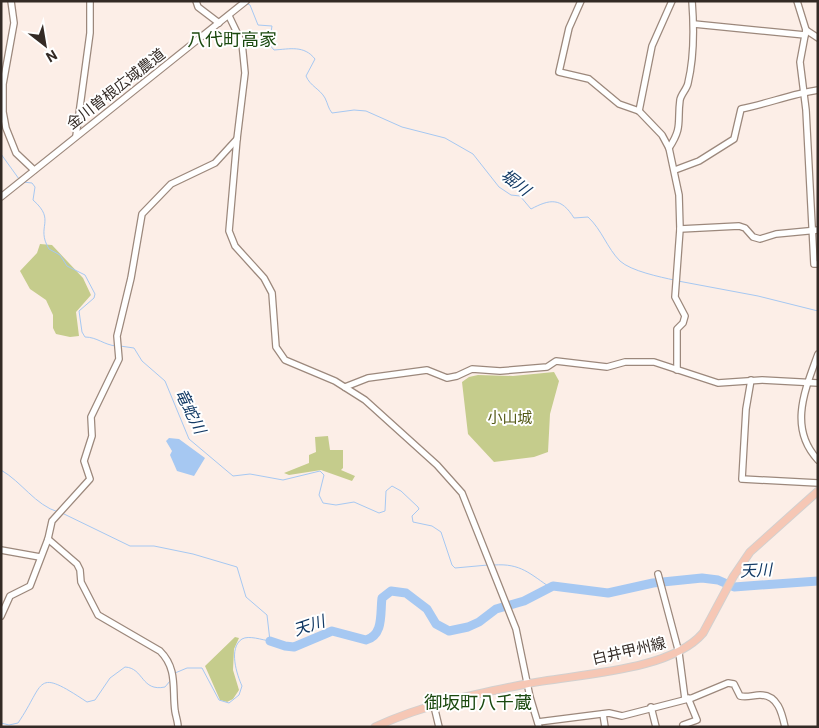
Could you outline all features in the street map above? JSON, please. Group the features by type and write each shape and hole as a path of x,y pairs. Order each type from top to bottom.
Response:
{"main road":[{"name":"白井甲州線","path":"375,727 408,713 527,683 583,676 679,653 696,641 703,633 733,577 750,552 818,491"}],"street":[{"path":"11,1 14,23 3,84 3,112 6,128 16,153 34,170"},
{"path":"76,136 90,33 90,1"},
{"path":"196,1 198,7 219,23"},
{"path":"580,1 569,28 559,72 589,79 618,104 639,110 662,135 669,148 675,170 679,195 680,229 675,297 685,316 683,323 677,329 677,370"},
{"path":"639,110 652,46 672,1"},
{"path":"669,148 676,137 680,123 680,100 688,82 694,24 692,1"},
{"path":"797,1 805,32 800,62 802,92 806,110 815,230 814,264 818,264"},
{"name":"金川曽根広域農道","path":"1,197 244,3"},
{"path":"229,16 242,43 245,73 236,140 229,231 235,246 264,278 272,293 276,347 284,360 345,387 365,400 452,479 466,501 506,600 522,651 527,683 538,724 609,713 622,716 687,699 716,686 734,684 740,696 761,695 778,704 782,710 784,727"},
{"path":"694,24 805,32 818,38"},
{"path":"675,170 699,161 734,138 740,109 764,105 802,92 818,90"},
{"path":"1,616 10,596 30,586 48,539 52,521 90,478 84,461 92,436 91,417 119,358 116,336 131,278 142,214 171,184 215,164 236,140"},
{"path":"680,229 739,226 745,228 753,237 760,239 776,234 815,230"},
{"path":"818,354 801,403 801,426 812,453 818,460"},
{"path":"345,387 368,378 427,370 447,378 457,376 472,369 500,371 547,367 556,361 606,367 625,362 654,362 718,383 751,380 818,383"},
{"path":"751,380 746,409 742,479 818,483"},
{"path":"48,539 77,564 80,570 81,582 98,615 160,650 167,657 174,680 178,727"},
{"path":"1,550 40,556"},
{"path":"658,574 679,653 687,699 697,720 684,727"},
{"path":"434,706 439,727"},
{"path":"651,707 656,727"},
{"path":"602,714 604,727"}],"green space":[{"path":"40,244 52,245 83,278 91,295 76,312 79,336 70,337 56,334 53,328 53,315 46,300 30,289 20,271 37,253"},
{"name":"小山城","path":"554,372 559,381 550,414 548,452 534,457 494,462 468,434 462,382 469,377 478,375 513,376"},
{"path":"328,436 330,450 343,450 343,468 341,470 355,476 352,481 321,470 289,475 284,473 309,463 309,455 316,452 315,437"},
{"path":"235,637 239,638 234,649 233,670 239,690 233,699 227,702 220,700 205,666"}],"water":[{"path":"169,438 179,439 205,458 194,476 177,471 170,455 172,451 166,441"}],"waterway":[{"name":"堀川","path":"246,3 250,5 258,25 272,26 269,44 274,50 301,50 315,59 306,76 323,95 332,113 354,110 366,111 402,127 445,138 473,154 499,187 511,195 520,196 531,209 544,203 560,203 574,218 588,217 611,250 625,265 638,271 674,280"},
{"name":"竜蛇川","path":"1,154 19,179"},
{"name":"竜蛇川","path":"23,182 32,183 35,187 33,200 44,213 44,235 49,249 60,255 67,266 85,275 95,294 94,298 79,311 82,332 85,337 116,346"},
{"name":"堀川","path":"678,281 758,296 818,311"},
{"name":"竜蛇川","path":"120,346 134,348 142,361 165,381 189,439 233,476 250,474 283,480 320,471 324,475 319,495 323,503 336,505 354,502 379,513 385,511 386,491 392,486 401,491 418,507 419,509 412,516 413,522 432,526 441,532 452,565 455,568 488,565"},
{"name":"天川","path":"1,470 35,499 58,512"},
{"name":"天川","path":"62,513 130,546 154,546 193,554 237,567 246,597 267,615 270,641 248,637 238,643 235,649 235,662 242,686 239,695 229,703 219,700 202,668 187,668 175,673"},
{"name":"竜蛇川","path":"494,565 511,566 525,570 551,588"},
{"name":"天川","path":"270,641 294,647 332,631 366,640 376,633 380,623 382,598 391,591 406,593 427,609 436,624 449,631 468,627 479,622 496,609 524,601 553,586 608,593 653,583 702,578 718,580 734,587 818,581"},
{"path":"1,723 9,725 18,723 38,689 43,684 49,682 70,691 87,702 95,700 110,678 125,667 136,671 147,683 157,688 165,687 170,681"}],"district":[{"name":"八代町高家","path":"232,40"},
{"name":"御坂町八千蔵","path":"478,703"}]}
